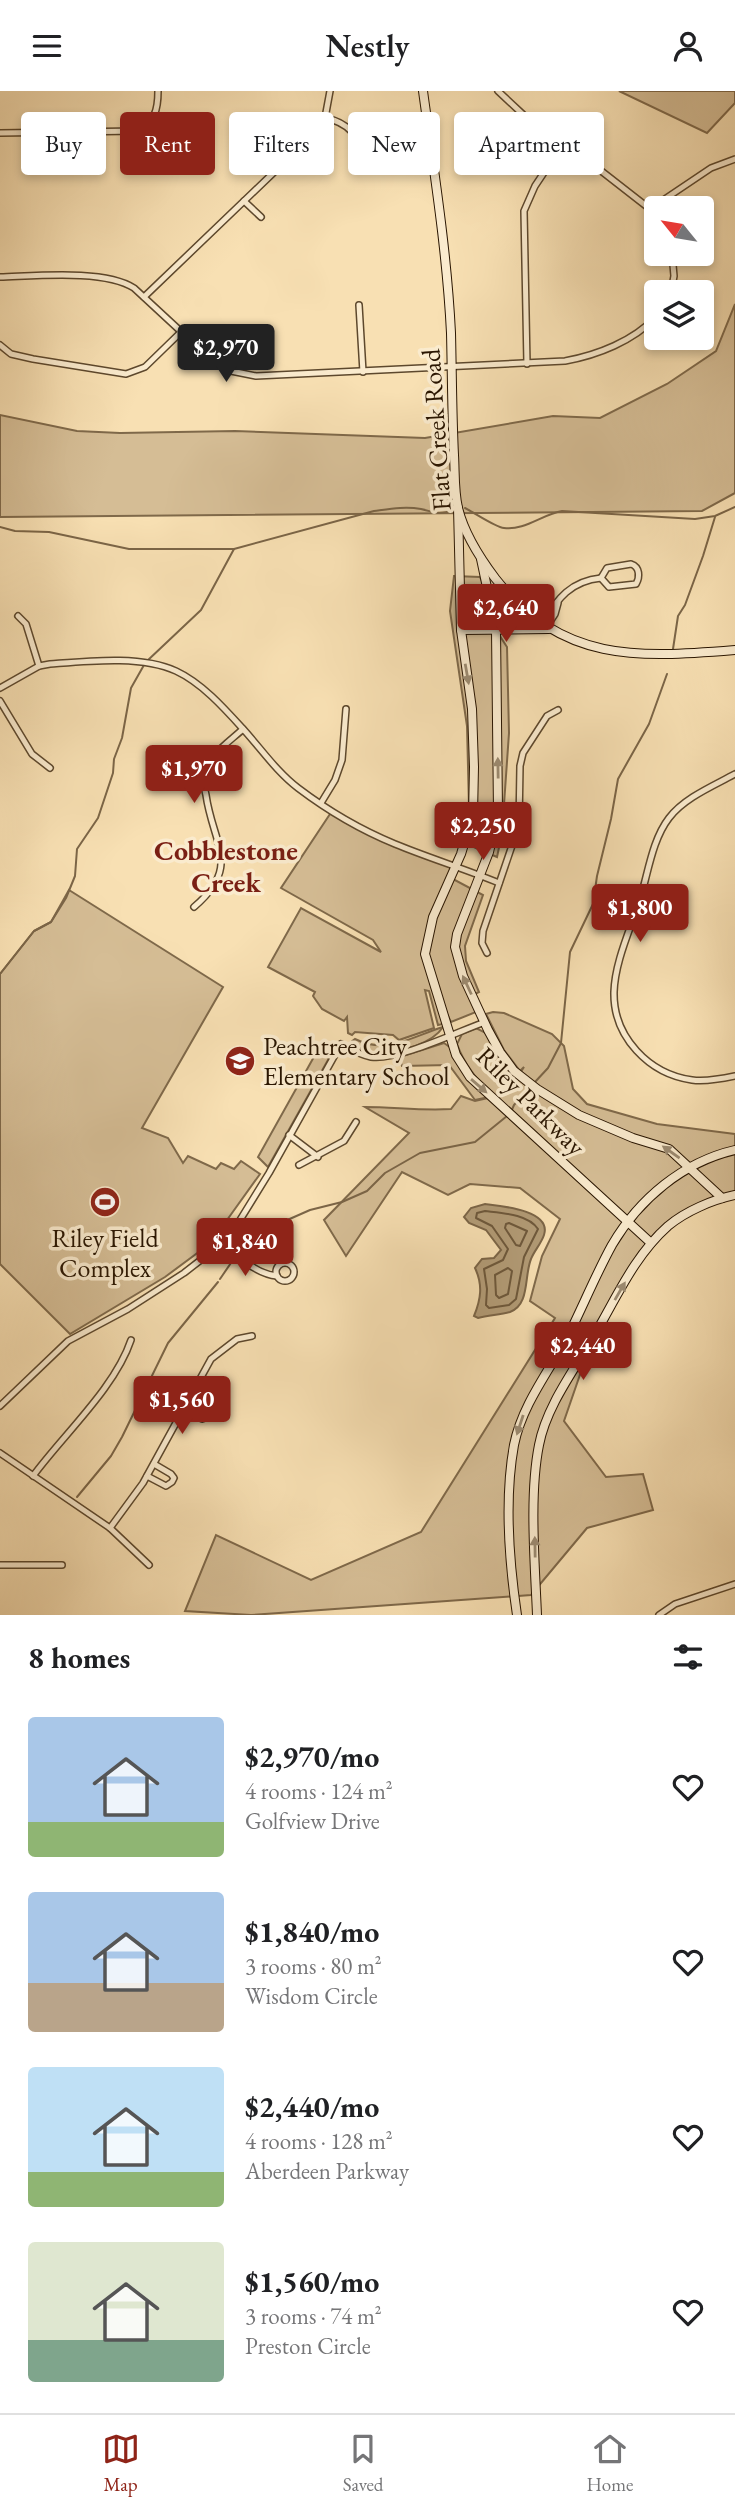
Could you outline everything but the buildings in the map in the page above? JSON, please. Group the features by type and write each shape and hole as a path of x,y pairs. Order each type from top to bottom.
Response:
{"street":[{"path":"0,133 138,131 154,118 158,91"},
{"path":"327,112 330,91"},
{"name":"Flat Creek Road","path":"423,91 449,305 458,508 481,559 511,598 547,626 577,642 616,653 653,655 735,650"},
{"path":"498,91 520,112"},
{"path":"669,196 711,168 735,159"},
{"path":"604,174 644,204"},
{"path":"144,297 271,175"},
{"path":"527,365 524,211 543,175"},
{"path":"244,201 261,217"},
{"path":"0,277 107,278 130,285 215,363 231,371 256,376 527,365 582,358 628,339 644,328"},
{"path":"359,305 363,372"},
{"path":"0,345 11,354 126,374 145,367 181,332"},
{"name":"Riley Parkway","path":"458,508 461,630 472,709 474,800 471,825 433,917 425,954 456,1055 470,1077 651,1243"},
{"name":"Riley Parkway","path":"481,559 496,630 498,812 493,841 463,918 455,947 463,976 508,1064 537,1090 603,1127 668,1149 722,1198"},
{"path":"631,564 635,566 639,576 636,584 609,587 601,578 607,568 631,564"},
{"path":"461,630 547,626 550,610 575,584 601,578"},
{"path":"18,616 26,624 39,666"},
{"path":"0,688 39,666 81,662 141,662 178,672 194,683 243,729 276,768 321,803 395,844 499,883"},
{"path":"0,701 32,754 50,768"},
{"path":"321,803 335,780 342,760 346,709"},
{"path":"487,953 482,943 483,931 519,825 520,766 523,753 547,716 558,711"},
{"path":"194,907 212,890 222,865 204,779 212,758 219,749 243,729"},
{"path":"735,774 682,806 665,824 622,955 614,993 623,1031 634,1048 656,1068 696,1081 735,1076"},
{"path":"0,1406 68,1341 128,1309 184,1273 224,1242 239,1222 341,1044 362,1055 384,1057 409,1052 485,1022"},
{"path":"299,1165 344,1141 356,1122"},
{"path":"289,1135 318,1157"},
{"path":"517,1615 509,1507 514,1447 527,1409 567,1337 612,1246 628,1224 672,1177 690,1167 735,1150"},
{"path":"537,1615 534,1523 538,1455 544,1427 568,1379 635,1265 651,1243 670,1224 694,1210 735,1195"},
{"path":"224,1242 265,1275 277,1276"},
{"path":"110,1528 147,1476 211,1359 237,1339 251,1336"},
{"path":"33,1476 101,1391 125,1357 131,1341"},
{"path":"183,1409 202,1419 208,1417 209,1409 190,1397"},
{"path":"0,1453 110,1528 149,1565"},
{"path":"147,1476 166,1486 172,1482 174,1478 171,1474 154,1464"},
{"path":"0,1565 62,1565"},
{"path":"659,1615 674,1604 735,1584"}],"shaded area":[{"path":"619,91 735,91 735,103 707,133"},
{"path":"735,304 735,493 702,511 0,517 0,415 77,431 235,431 425,438 553,416 600,418 667,384 716,351"},
{"path":"454,576 480,577 487,592 496,630 507,647 509,733 502,833 497,857 455,839 469,807 467,726 450,611"},
{"path":"332,811 387,840 456,865 451,878 483,895 465,946 466,961 479,992 471,996 476,1012 451,1022 447,1014 443,1024 438,1025 429,991 425,990 434,1028 399,1040 393,1035 355,1032 352,1035 348,1033 347,1017 344,1021 322,1009 313,996 315,992 268,967 301,908 381,952 373,940 281,888"},
{"path":"69,890 223,987 142,1128 168,1138 183,1163 188,1156 216,1169 221,1163 234,1169 241,1161 260,1174 227,1220 227,1231 165,1277 70,1334 0,1264 0,974 34,931 51,922"},
{"path":"504,1013 552,1034 564,1046 573,1089 587,1104 657,1124 735,1134 735,1197 694,1210 651,1243 592,1340 564,1421 606,1477 643,1474 653,1510 587,1528 531,1595 251,1615 185,1611 216,1535 311,1580 421,1532 555,1318 530,1301 542,1256 560,1219 520,1188 470,1184 448,1195 402,1172 346,1256 324,1220 409,1133 365,1107 451,1109 461,1096 475,1101 493,1097 472,1072 460,1052 457,1044 462,1034 476,1028 488,1034 517,1076 513,1084 524,1067 520,1071 504,1050 486,1014"},
{"path":"443,1027 432,1038 398,1051 374,1052 361,1049 351,1042 355,1039 388,1045"},
{"path":"444,1043 451,1048 489,1097 475,1100 449,1065 402,1066 400,1060 403,1056"},
{"path":"320,1046 333,1051 268,1167 258,1157"}],"water":[{"path":"485,1204 513,1208 533,1215 544,1227 544,1235 531,1259 521,1303 510,1312 478,1318 474,1316 480,1298 480,1286 475,1268 482,1259 494,1258 501,1250 486,1230 469,1223 464,1217 471,1208"}],"waterway":[{"path":"465,508 496,525 511,528 562,511 695,519 715,516 735,507"},
{"path":"0,527 15,531 49,532 129,549 234,549 374,511 403,508 444,513 455,510"},
{"path":"673,649 678,616 685,605 715,517"},
{"path":"147,661 201,610 234,549"},
{"path":"0,974 34,931 51,922 66,898 75,876 77,849 98,818 122,738 131,688 144,665"},
{"path":"535,1082 548,1068 561,1043 570,952 593,904 618,779 649,724 667,674"},
{"path":"511,1112 529,1088"},
{"path":"241,1251 276,1225 310,1210 342,1202 367,1191 385,1173 420,1153 475,1142 507,1116"},
{"path":"220,1279 235,1257"},
{"path":"77,1497 111,1456 168,1343 218,1282"}],"place":[{"name":"Peachtree City Elementary School","path":"240,1061"},
{"name":"Riley Field Complex","path":"105,1202"}],"district":[{"name":"Cobblestone Creek","path":"226,866"}]}
